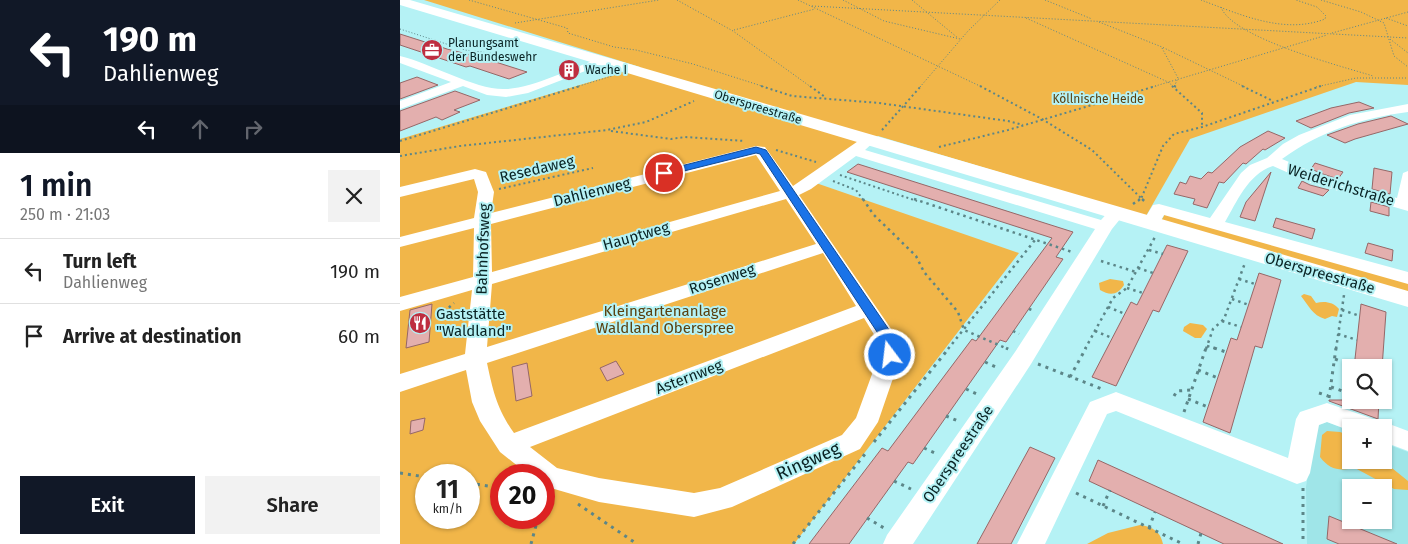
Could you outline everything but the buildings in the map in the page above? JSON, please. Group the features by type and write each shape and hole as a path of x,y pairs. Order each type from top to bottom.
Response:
{"main road":[{"name":"Oberspreestraße","path":"400,1 869,140 1111,220 1157,219 1249,252 1408,299"}],"street":[{"path":"400,59 487,91 506,93 528,90 602,61"},
{"path":"400,105 463,82"},
{"path":"1215,224 1246,177 1263,163 1275,162 1274,158 1286,149 1320,131 1354,119 1408,108"},
{"name":"Hauptweg","path":"400,304 790,193 826,171 869,140"},
{"name":"Ringweg","path":"555,484 694,505 723,499 851,442 866,422 890,355 889,341 759,146"},
{"name":"Dahlienweg","path":"400,242 759,146"},
{"path":"854,151 1111,220"},
{"name":"Weiderichstraße","path":"1275,162 1283,168 1294,172 1406,205"},
{"path":"1406,205 1408,176"},
{"path":"400,192 482,183"},
{"name":"Bahnhofsweg","path":"482,183 483,280 475,359 484,402 492,421 508,445 529,464"},
{"path":"1157,219 1215,224 1408,278"},
{"name":"Oberspreestraße","path":"893,537 1111,220"},
{"name":"Rosenweg","path":"400,383 827,246"},
{"name":"Asternweg","path":"508,445 869,309"},
{"path":"1031,544 1098,408 1116,400 1297,473 1308,419 1325,400 1356,419"},
{"path":"1392,435 1408,441"}],"path":[{"path":"469,0 567,28 568,33 614,47 636,50 693,64 792,96 904,107 1008,121 1023,125"},
{"path":"539,19 659,0"},
{"path":"676,0 733,31 826,98"},
{"path":"798,0 939,66 1042,119 1092,150 1141,200 1163,146 1174,134 1202,127 1316,87 1356,78 1408,78"},
{"path":"842,0 886,23 960,39"},
{"path":"912,0 960,39"},
{"path":"869,140 904,107 960,39 1000,0"},
{"path":"1045,0 1162,47 1273,101"},
{"path":"1201,0 1261,20 1282,24 1311,24 1325,19 1324,12 1296,0"},
{"path":"1322,0 1361,12 1386,25 1394,56 1408,67"},
{"path":"812,6 1408,38"},
{"path":"1221,7 1224,16 1240,22 1245,29 1264,39 1375,77"},
{"path":"733,31 817,8"},
{"path":"953,143 1023,125 1408,12"},
{"path":"1023,16 1168,82 1202,113 1202,127"},
{"path":"1385,18 1408,26"},
{"path":"400,28 465,50 497,54"},
{"path":"1389,38 1408,53"},
{"path":"1162,47 1178,78 1175,87"},
{"path":"400,141 616,75"},
{"path":"400,156 470,145 607,130 646,122 697,99"},
{"path":"607,130 664,138 685,137 759,146 826,171 1136,272"},
{"name":"Resedaweg","path":"482,183 592,168"},
{"path":"826,171 856,190 873,214 916,256 924,272 958,312 964,330 1070,377 1111,392 1116,400"},
{"path":"1070,377 1113,298 1128,288 1148,250 1157,219"},
{"path":"872,445 1034,240"},
{"path":"1148,250 1162,254"},
{"path":"1179,425 1213,329 1222,321 1249,252"},
{"path":"1138,268 1153,273"},
{"path":"1239,279 1255,284"},
{"path":"1325,400 1331,387 1347,281"},
{"path":"1128,288 1143,293"},
{"path":"1232,299 1248,305"},
{"path":"1108,307 1125,314"},
{"path":"1342,310 1360,316"},
{"path":"1222,321 1241,327"},
{"path":"1095,331 1112,338"},
{"path":"1338,334 1357,340"},
{"path":"1207,346 1226,352"},
{"path":"1335,359 1342,362"},
{"path":"985,362 1002,370"},
{"path":"1198,370 1218,378"},
{"path":"1331,387 1342,391"},
{"path":"966,389 983,397"},
{"path":"1174,396 1177,391 1191,390"},
{"path":"1188,399 1208,407"},
{"path":"946,416 964,424"},
{"path":"924,448 941,456"},
{"path":"793,544 866,452"},
{"path":"400,473 415,475"},
{"path":"1297,473 1304,491 1303,544"},
{"path":"894,480 916,492"},
{"path":"1059,485 1183,544"},
{"path":"1103,506 1110,490"},
{"path":"577,502 637,544"},
{"path":"1149,528 1155,512"},
{"path":"867,518 893,537"},
{"path":"531,544 535,529"},
{"path":"1198,544 1201,533"}],"shaded area":[{"path":"1327,422 1342,428 1342,469 1392,469 1392,446 1408,452 1408,544 1307,544 1306,487 1316,426"}],"green space":[{"path":"424,0 1408,0 1408,85 1356,82 1190,139 1146,216 878,136 816,183 1019,253 794,544 400,544 400,139 640,67"},
{"path":"1166,212 1408,281 1408,294 1161,221"},
{"path":"1110,279 1123,281 1124,285 1114,294 1100,290 1099,283"},
{"path":"1304,294 1311,296 1316,303 1326,302 1334,305 1339,309 1337,317 1332,316 1325,319 1317,315 1301,296"},
{"path":"1190,323 1203,325 1207,329 1201,338 1195,338 1183,331 1184,327"},
{"path":"1327,431 1342,433 1342,469 1327,465 1320,457 1322,435"},
{"path":"1392,468 1408,481 1408,490 1392,488 1392,479 1375,479 1357,469"},
{"path":"1140,525 1155,530 1163,544 1087,544 1108,533"}],"place":[{"name":"Planungsamt der Bundeswehr","path":"432,50"},
{"name":"Wache I","path":"569,70"},
{"name":"Gaststätte \"Waldland\"","path":"420,323"}],"route":[{"path":"664,173 756,150 763,152 889,341 890,355"}],"park label":[{"name":"Köllnische Heide","path":"1098,99"},
{"name":"Kleingartenanlage Waldland Oberspree","path":"665,320"}]}
